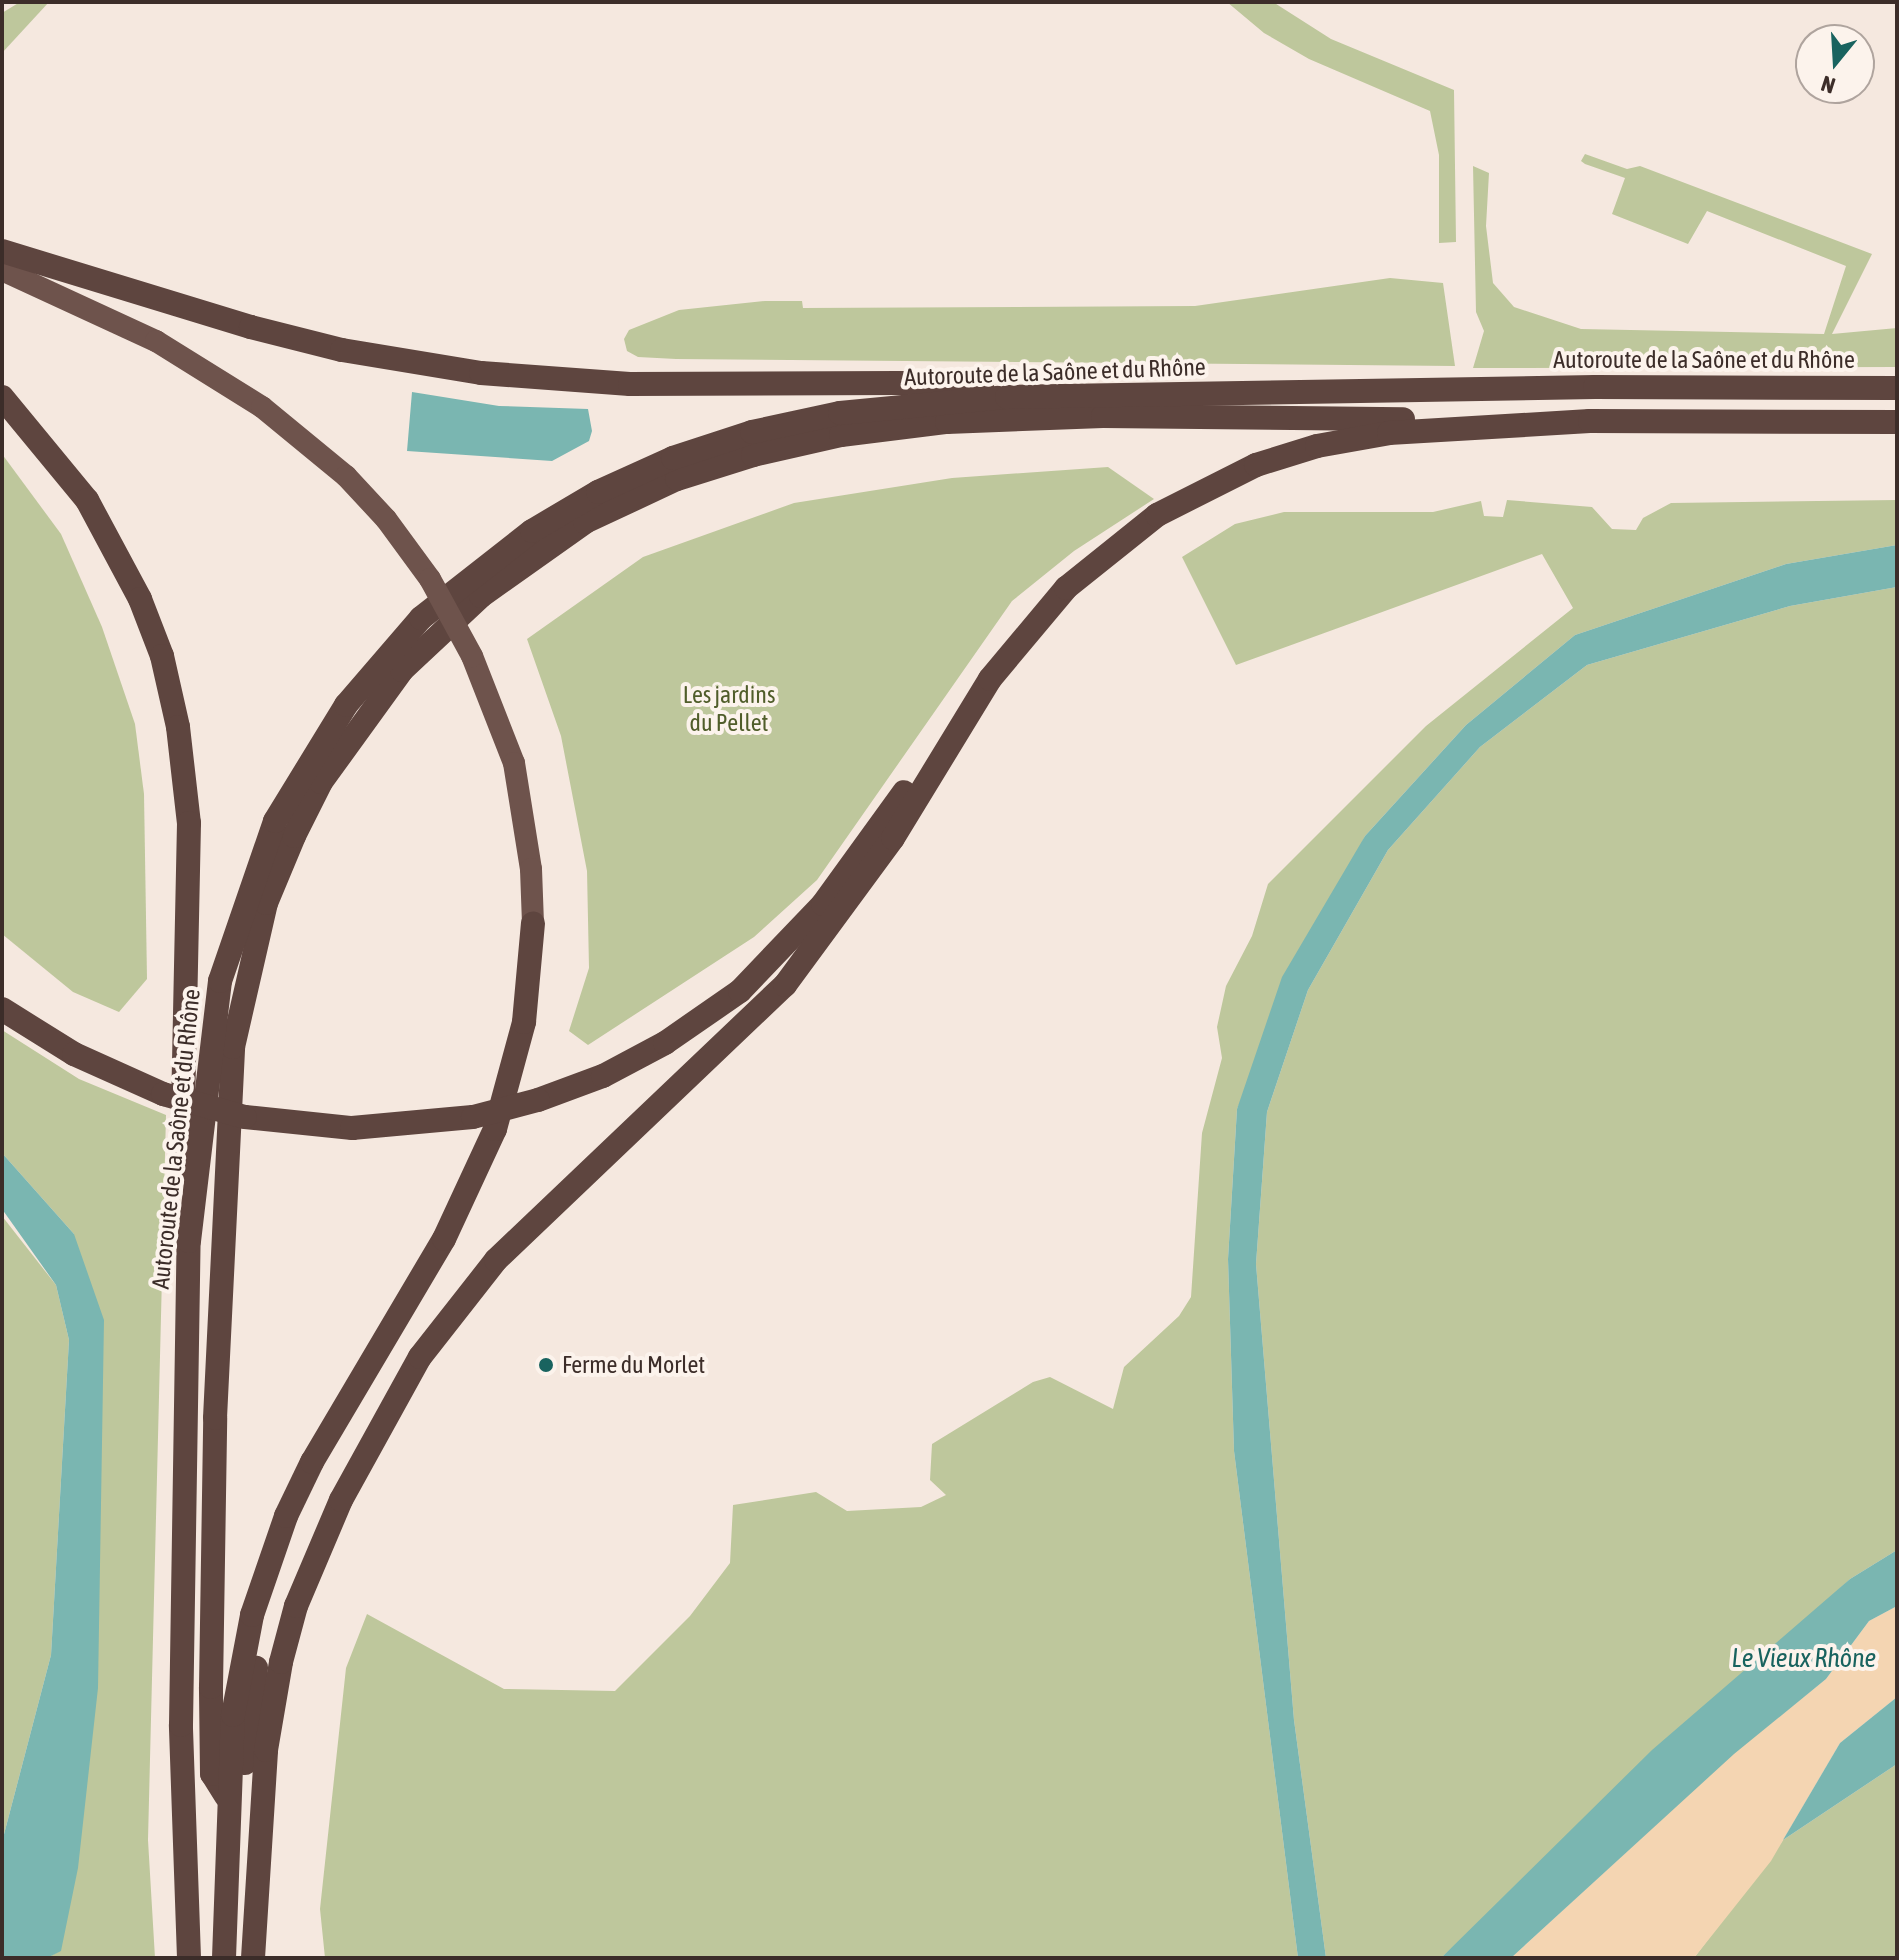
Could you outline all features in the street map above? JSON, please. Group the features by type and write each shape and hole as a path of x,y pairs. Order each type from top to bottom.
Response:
{"highway":[{"path":"2,251 251,327 410,363 630,384 967,383 1007,397"},
{"path":"2,270 156,341 262,407 346,476 386,519 430,579 472,656 514,763 531,869 533,923 529,984 513,1076 479,1169 444,1239 312,1462 264,1576 242,1654 226,1796 224,1958"},
{"name":"Autoroute de la Saône et du Rhône","path":"189,1958 181,1725 189,1241 220,981 255,868 319,745 373,671 421,618 532,531 598,492 673,458 752,432 840,413 1007,397 1595,387 1897,388"},
{"path":"2,397 48,448 112,542 162,656 172,698 189,823 182,1199 189,1241"},
{"path":"226,1796 212,1774 215,1418 233,1047 266,903 294,836 355,731 424,648 529,558 627,500 753,455 841,435 947,422 1103,416 1897,422"},
{"path":"253,1958 266,1750 281,1662 296,1606 336,1513 389,1409 420,1357 496,1260 754,1016 869,858 969,701 1066,588 1113,547 1157,515 1256,465 1317,446 1389,433 1590,421"},
{"path":"2,1009 74,1054 163,1094 245,1117 352,1128 473,1117 538,1100 603,1076 703,1019 790,943 849,886"},
{"path":"239,1958 238,1820 269,1600 264,1576"}],"green space":[{"path":"20,2 49,2 2,53 2,13"},
{"path":"1227,2 1273,2 1331,39 1454,90 1456,242 1439,243 1439,155 1430,111 1309,59 1264,33"},
{"path":"1585,154 1627,169 1640,166 1872,254 1832,334 1897,328 1897,367 1473,368 1484,331 1476,312 1473,166 1489,173 1486,226 1493,283 1514,307 1581,329 1824,334 1846,266 1707,211 1688,244 1612,214 1625,178 1585,164 1581,161"},
{"path":"1390,278 1443,283 1455,366 676,359 638,357 627,351 624,339 629,330 679,310 765,301 802,301 803,308 1195,306"},
{"path":"2,454 61,534 102,627 135,724 144,794 147,979 119,1012 73,992 2,934"},
{"name":"Les jardins du Pellet","path":"1108,467 1154,499 1074,551 1012,601 817,880 754,937 588,1045 569,1031 589,968 587,871 561,736 527,639 643,557 794,503 952,478"},
{"path":"1507,500 1592,507 1612,529 1636,530 1643,518 1671,503 1897,500 1897,545 1786,564 1575,635 1466,725 1365,836 1237,1109 1228,1259 1234,1451 1298,1958 325,1958 320,1909 346,1668 367,1614 504,1689 615,1691 690,1616 730,1563 733,1505 816,1492 847,1511 921,1507 946,1495 930,1480 932,1444 1033,1382 1050,1377 1113,1409 1124,1367 1179,1316 1191,1297 1202,1133 1222,1058 1217,1027 1226,986 1252,936 1268,884 1426,726 1573,608 1542,554 1236,665 1182,557 1235,524 1284,512 1433,512 1481,501 1484,516 1503,517"},
{"path":"1897,587 1897,1550 1850,1579 1441,1958 1326,1958 1294,1720 1256,1264 1267,1112 1308,990 1388,850 1480,747 1587,665 1790,606"},
{"path":"2,1030 79,1079 166,1115 148,1840 155,1958 47,1958 61,1950 74,1234 2,1153"},
{"path":"2,1216 56,1285 69,1340 51,1655 2,1842"},
{"path":"1897,1764 1897,1958 1694,1958 1783,1840"}],"sand":[{"path":"1897,1606 1897,1697 1840,1743 1771,1861 1694,1958 1511,1958 1734,1753 1826,1679 1869,1621"}],"water":[{"path":"412,392 499,406 588,409 592,431 589,441 552,461 407,451"},
{"path":"1897,545 1897,587 1790,606 1587,665 1480,747 1388,850 1308,990 1267,1112 1256,1264 1294,1720 1326,1958 1298,1958 1234,1451 1228,1259 1237,1109 1282,977 1365,836 1466,725 1575,635 1786,564"},
{"path":"2,1153 74,1234 104,1320 98,1688 78,1868 61,1951 47,1958 2,1958 2,1842 51,1655 69,1340 56,1285 2,1209"},
{"name":"Le Vieux Rhône","path":"1897,1550 1897,1606 1869,1621 1826,1679 1734,1754 1511,1958 1441,1958 1652,1750 1850,1579"},
{"name":"Le Vieux Rhône","path":"1897,1697 1897,1764 1783,1840 1840,1743"}],"place":[{"name":"Ferme du Morlet","path":"546,1365"}]}
